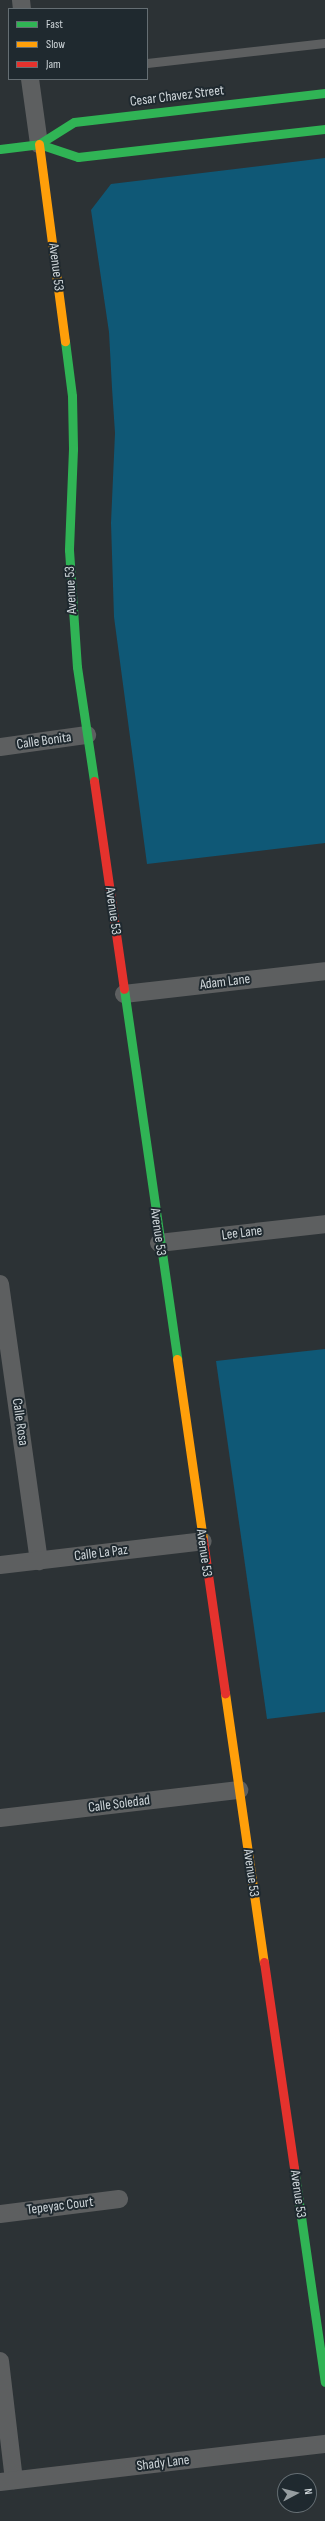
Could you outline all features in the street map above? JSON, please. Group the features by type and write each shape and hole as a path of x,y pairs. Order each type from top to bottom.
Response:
{"street":[{"name":"Avenue 53","path":"30,80 72,396 73,449 69,550 71,602 87,735 159,1243 325,2382"},
{"name":"Cesar Chavez Street","path":"0,149 39,144 74,122 325,93"},
{"name":"Cesar Chavez Street","path":"39,144 78,157 325,129"},
{"name":"Calle Bonita","path":"0,747 87,735"},
{"name":"Adam Lane","path":"124,994 325,971"},
{"name":"Lee Lane","path":"159,1243 325,1224"},
{"name":"Calle Rosa","path":"0,1284 39,1561"},
{"name":"Calle La Paz","path":"0,1565 203,1541"},
{"name":"Calle Soledad","path":"0,1818 239,1790"},
{"name":"Tepeyac Court","path":"0,2214 119,2199"},
{"path":"0,2361 7,2481"},
{"name":"Shady Lane","path":"7,2481 325,2444"}],"lane":[{"path":"148,62 325,43"}],"shaded area":[{"path":"325,158 325,843 147,864 114,617 111,523 115,433 109,332 91,210 111,184"},
{"path":"325,1349 325,1712 267,1719 216,1361"}],"traffic: fast":[{"path":"0,149 39,144 74,122 325,93"},
{"path":"39,144 78,157 325,129"},
{"path":"65,341 72,396 73,449 69,550 77,667 94,781"},
{"path":"124,989 177,1359"},
{"path":"294,2168 325,2382"}],"traffic: slow":[{"path":"39,144 65,341"},
{"path":"177,1359 203,1540"},
{"path":"225,1693 264,1962"}],"traffic: jam":[{"path":"94,781 124,989"},
{"path":"203,1540 225,1693"},
{"path":"264,1962 294,2168"}]}
